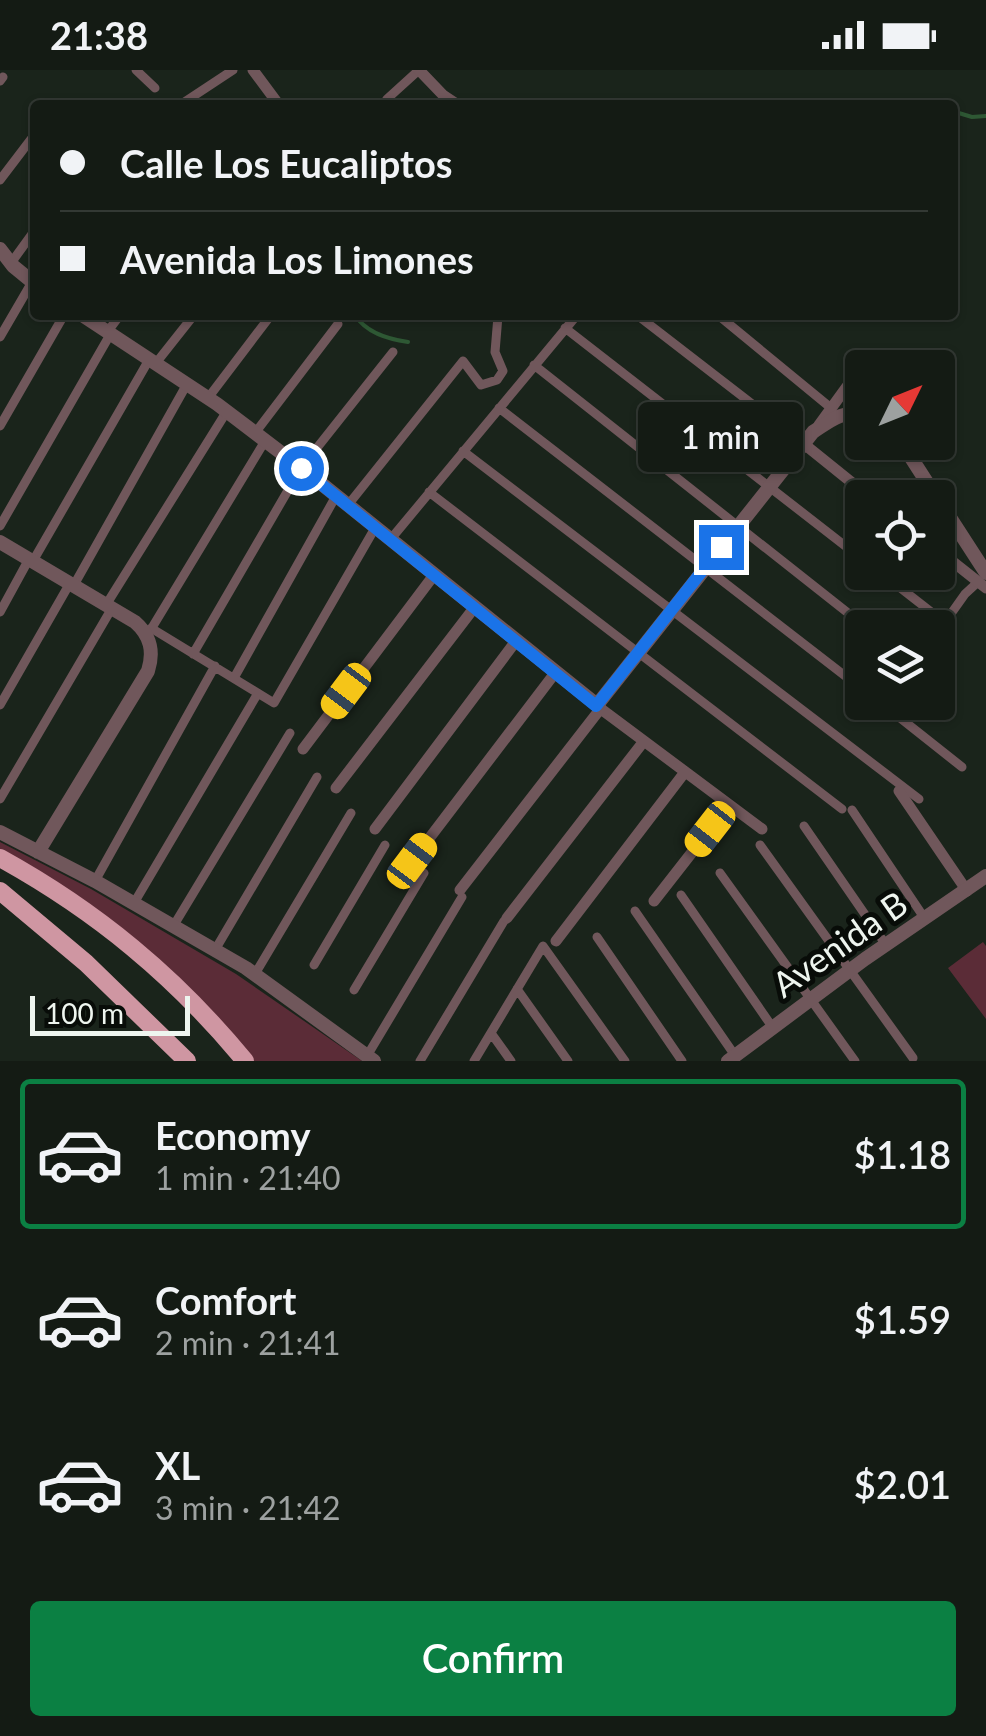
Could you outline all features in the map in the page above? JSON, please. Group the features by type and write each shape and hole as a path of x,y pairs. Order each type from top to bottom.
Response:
{"highway":[{"path":"0,858 62,893 130,944 196,1004 245,1061"},
{"path":"0,891 86,963 187,1061"}],"street":[{"path":"136,70 155,88"},
{"path":"188,100 233,70"},
{"path":"253,70 275,100"},
{"path":"388,100 419,70 450,100"},
{"path":"0,180 30,141"},
{"path":"11,263 30,237"},
{"path":"0,249 30,280"},
{"path":"0,338 30,289"},
{"path":"0,426 61,320"},
{"path":"90,320 208,398 301,468 599,707 762,829"},
{"path":"0,526 117,320"},
{"path":"0,612 153,361 190,320"},
{"path":"208,398 266,320"},
{"path":"234,678 342,501 463,362 481,385 497,380 503,371 494,352 497,320"},
{"path":"390,540 572,320"},
{"path":"644,320 809,438 853,480"},
{"path":"724,320 831,408"},
{"path":"38,852 148,671 152,658 149,632 260,437 338,324"},
{"path":"565,328 845,546"},
{"path":"193,654 301,468 393,352"},
{"path":"534,366 845,610"},
{"path":"0,705 187,384"},
{"path":"0,832 96,881 255,974 371,1058 461,893 638,652 772,488 845,389"},
{"path":"499,408 845,676"},
{"path":"0,799 227,412"},
{"path":"809,438 845,414"},
{"path":"463,451 919,799"},
{"path":"430,492 847,809 925,919"},
{"path":"0,542 274,703 375,528"},
{"path":"955,530 983,581"},
{"path":"955,562 983,581"},
{"path":"303,748 434,576"},
{"path":"952,610 964,594 983,581"},
{"path":"900,590 921,610"},
{"path":"336,788 474,608"},
{"path":"374,829 516,641"},
{"path":"96,881 215,666"},
{"path":"412,861 556,672"},
{"path":"134,903 258,692"},
{"path":"908,720 962,766"},
{"path":"174,925 290,733"},
{"path":"420,1061 505,919 644,741"},
{"path":"556,940 685,772"},
{"path":"215,950 317,777"},
{"path":"899,791 967,890"},
{"path":"654,901 728,804"},
{"path":"255,974 351,813"},
{"path":"804,826 886,946"},
{"path":"314,965 386,845"},
{"path":"760,845 913,1058"},
{"path":"720,872 854,1061"},
{"path":"354,990 424,874"},
{"name":"Avenida B","path":"734,1059 849,971 986,876"},
{"path":"681,895 773,1028"},
{"path":"635,911 734,1059"},
{"path":"597,937 682,1061"},
{"path":"474,1061 544,946 625,1061"},
{"path":"517,989 568,1061"},
{"path":"491,1033 511,1061"}],"shaded area":[{"path":"0,842 91,889 236,974 362,1061 245,1061 196,1004 0,858"},
{"path":"983,942 986,946 986,1019 948,968"}],"waterway":[{"path":"958,113 986,116"},
{"path":"360,320 378,334 408,342"}],"route":[{"path":"301,468 596,706 721,547"}]}
